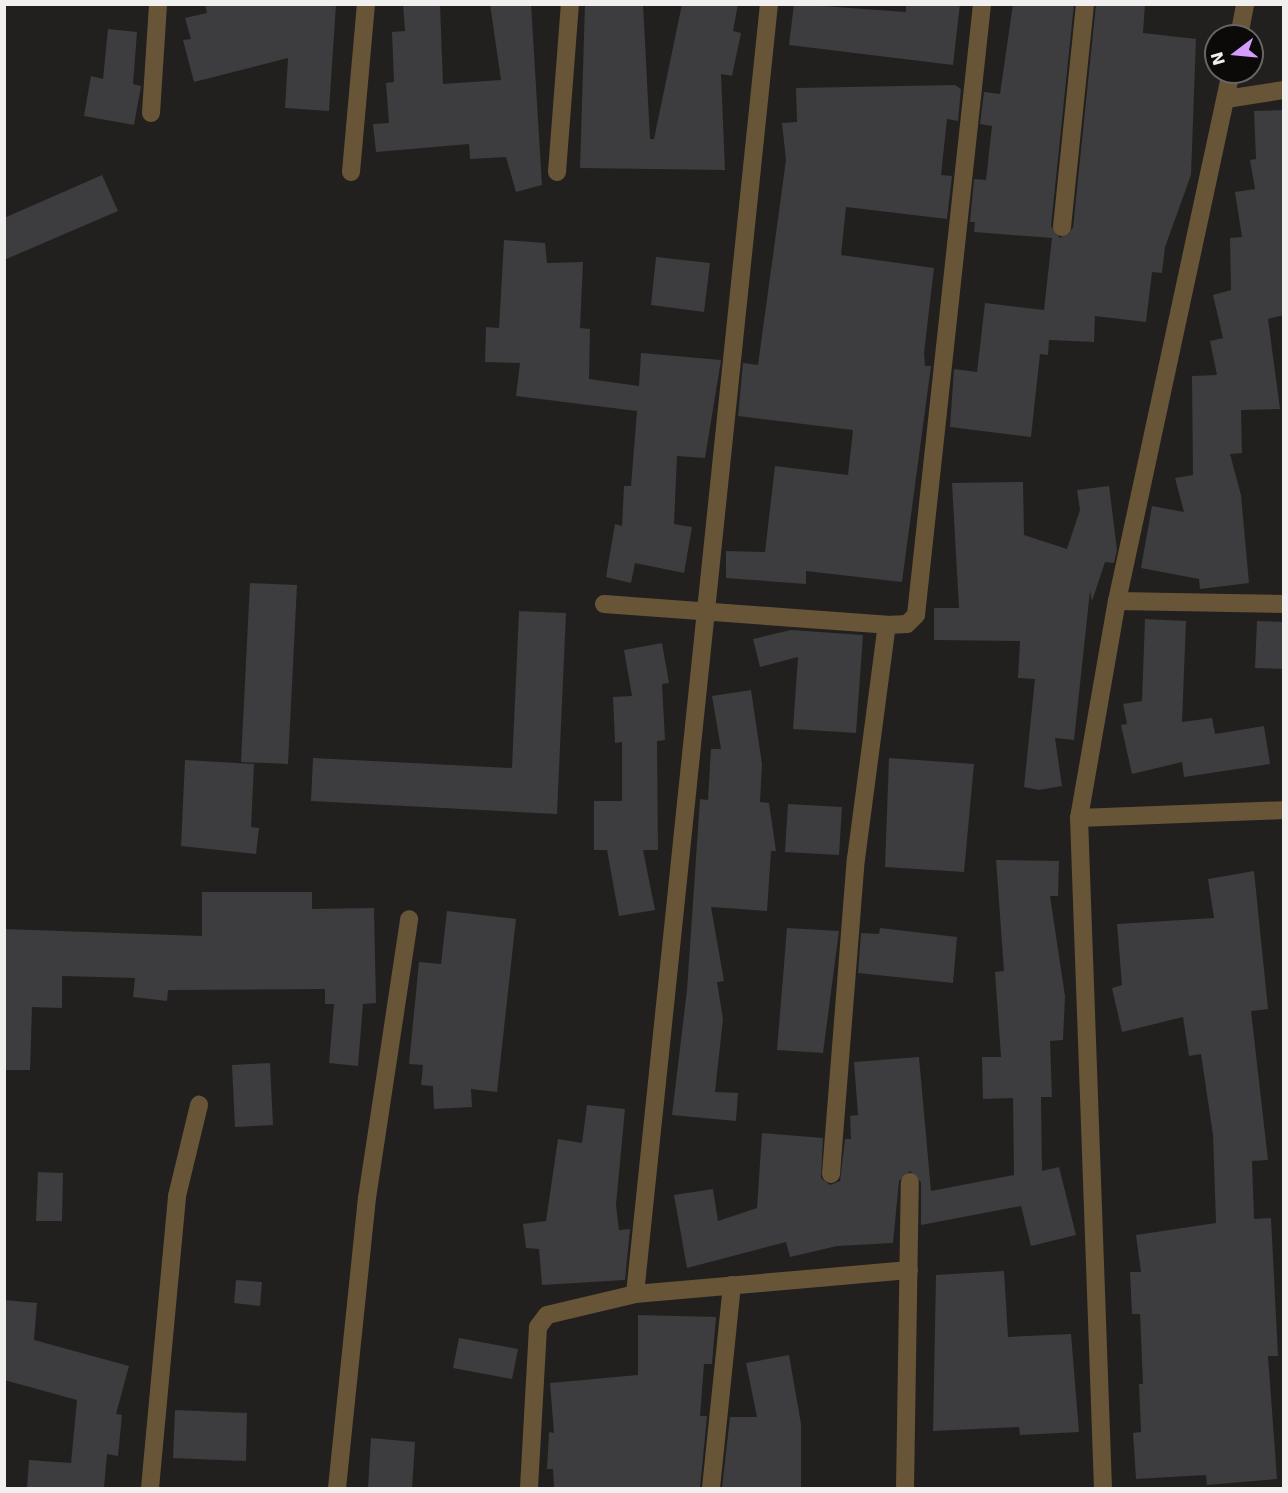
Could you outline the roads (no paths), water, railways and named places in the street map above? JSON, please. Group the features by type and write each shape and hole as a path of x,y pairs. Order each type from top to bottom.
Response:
{"street":[{"path":"151,113 158,4"},
{"path":"351,172 366,4"},
{"path":"557,172 570,4"},
{"path":"635,1294 704,611 770,4"},
{"path":"604,604 886,625 907,624 916,615 982,4"},
{"path":"1062,227 1085,4"},
{"path":"1241,24 1245,4"},
{"path":"1103,1488 1078,818 1117,601 1229,84"},
{"path":"1226,99 1284,90"},
{"path":"1117,601 1284,604"},
{"path":"831,1174 856,859 886,625"},
{"path":"1078,818 1284,810"},
{"path":"336,1488 367,1198 409,919"},
{"path":"150,1488 177,1196 199,1105"},
{"path":"904,1488 910,1182"},
{"path":"529,1488 538,1327 547,1315 564,1309 635,1294 909,1270"},
{"path":"711,1488 732,1285"}]}
